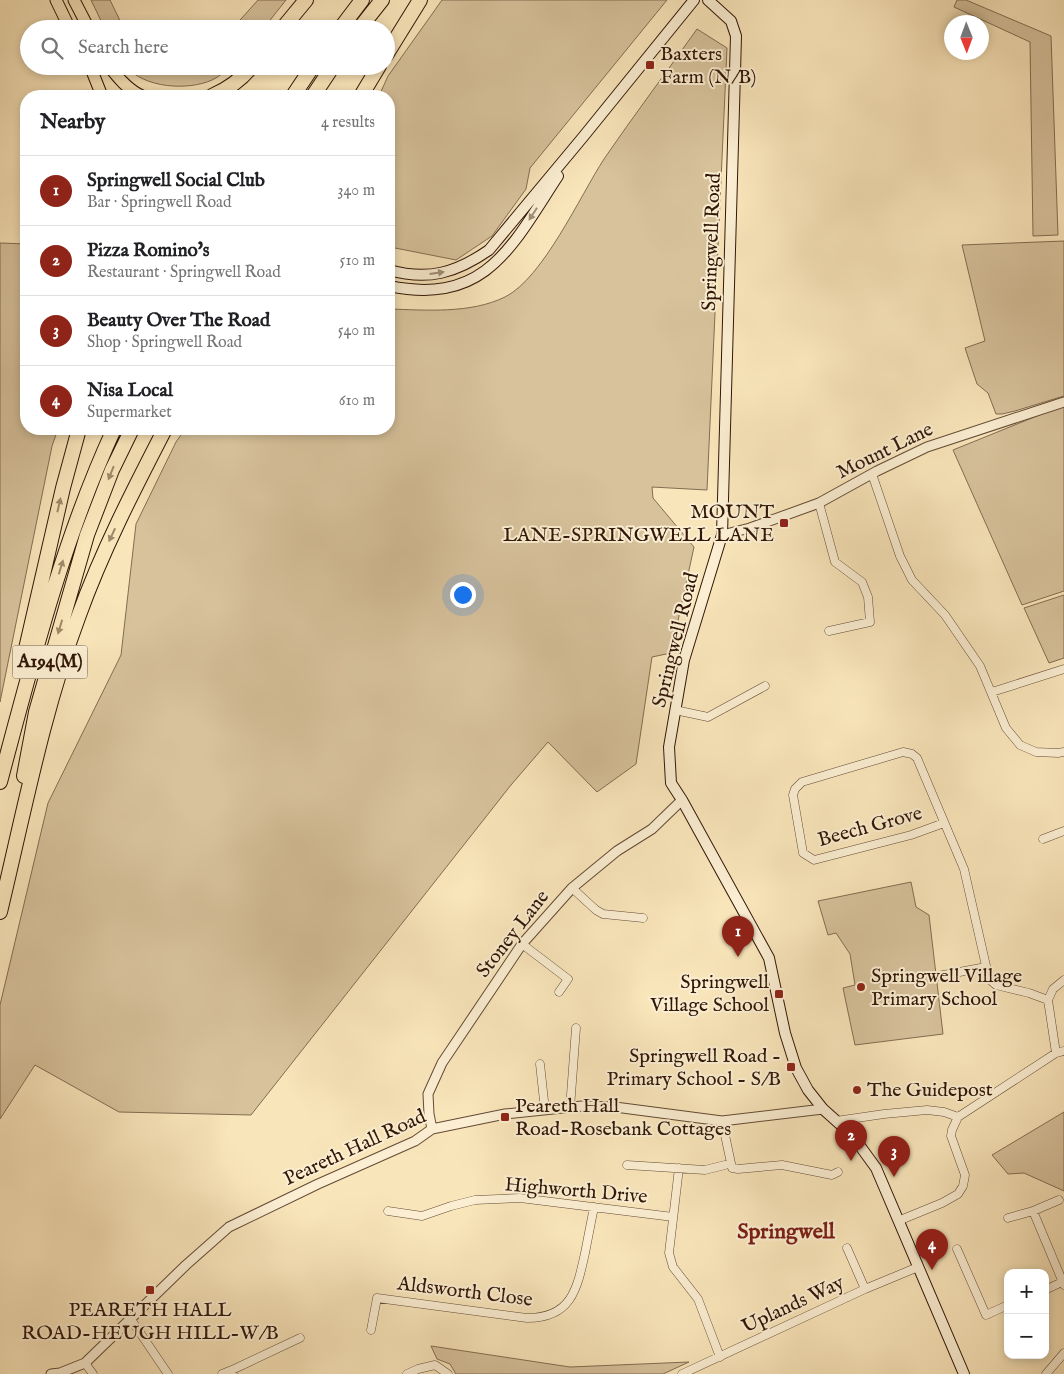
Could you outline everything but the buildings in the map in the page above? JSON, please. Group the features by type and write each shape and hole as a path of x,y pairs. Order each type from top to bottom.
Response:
{"highway":[{"path":"289,20 306,0"},
{"path":"347,20 362,0"},
{"path":"366,20 382,0"},
{"path":"395,40 420,0"},
{"path":"223,90 245,75"},
{"path":"297,90 307,75"},
{"path":"316,90 327,75"},
{"path":"365,90 374,75"},
{"name":"A194(M)","path":"0,775 30,626 77,435"},
{"name":"A194(M)","path":"0,782 34,652 72,531 111,435"},
{"name":"A194(M)","path":"0,904 38,702 88,535 112,470 129,435"},
{"name":"A194(M)","path":"0,912 52,697 76,623 102,558 162,435"}],"main road":[{"path":"56,0 66,20"},
{"path":"74,0 84,20"},
{"path":"395,271 427,275 451,272 471,263 488,250 694,0"},
{"name":"Springwell Road","path":"708,0 731,21 736,36 722,535 684,660 669,747 672,784 769,958 785,1032 796,1068 808,1090 823,1109 852,1135 876,1168 964,1374"},
{"path":"94,75 100,90"},
{"path":"115,75 131,90"},
{"path":"395,287 408,290 438,290 471,280 490,268 505,254 517,238 583,137"}],"street":[{"name":"Mount Lane","path":"722,535 750,528 819,503 927,447 1064,402"},
{"path":"872,474 900,556 912,580 945,616 980,666 1006,728 1020,745 1036,752 1064,752"},
{"path":"819,503 835,562 862,582 868,597 870,622 829,631"},
{"path":"992,692 1064,669"},
{"path":"676,710 708,717 765,686"},
{"name":"Beech Grove","path":"944,823 911,835 814,860 802,853 793,795 795,789 802,782 903,752 912,754 917,758 964,869 989,979 996,985 1048,1000"},
{"name":"Stoney Lane","path":"432,1129 428,1114 428,1094 442,1063 522,944 572,888 617,851 652,829 682,800"},
{"path":"1043,839 1064,831"},
{"path":"572,888 603,914 642,918"},
{"path":"522,944 568,979 559,992"},
{"path":"938,976 986,966"},
{"path":"898,1221 958,1194 963,1186 965,1175 951,1136 958,1117 1060,1052 1048,1000 1053,990 1064,980"},
{"path":"570,1108 576,1028"},
{"path":"540,1064 546,1110"},
{"name":"Peareth Hall Road","path":"51,1374 60,1373 85,1363 186,1265 229,1227 318,1184 415,1141 432,1129 505,1114 570,1108 615,1107 722,1121 823,1109"},
{"path":"836,1120 927,1110 944,1112 958,1117"},
{"path":"722,1121 732,1168 782,1165 832,1175 838,1172"},
{"path":"627,1164 706,1170 725,1165"},
{"name":"Highworth Drive","path":"679,1168 670,1253 672,1266 698,1299 720,1358"},
{"name":"Highworth Drive","path":"388,1211 422,1216 475,1200 520,1198 674,1217"},
{"path":"1008,1218 1032,1211 1058,1200"},
{"name":"Aldsworth Close","path":"371,1330 376,1298 527,1318 542,1318 556,1312 570,1300 579,1283 594,1207"},
{"path":"1032,1211 1063,1284 1049,1289"},
{"path":"847,1248 866,1289"},
{"path":"957,1249 986,1315 1004,1308"},
{"name":"Uplands Way","path":"682,1374 918,1267"},
{"path":"130,1318 168,1374"},
{"path":"222,1374 232,1372 300,1338"},
{"path":"1046,1374 1064,1353"},
{"path":"85,1363 93,1374"},
{"path":"407,1374 418,1369 436,1365 448,1374"}],"shaded area":[{"path":"91,0 110,0 120,20 101,20"},
{"path":"258,0 286,0 270,20 240,20"},
{"path":"442,0 667,0 530,168 526,189 492,236 456,260 395,248 395,90 382,90 389,75 395,75 395,66"},
{"path":"957,0 966,0 1051,36 1058,235 1033,236 1030,42 989,23 989,15 971,15 954,7"},
{"path":"697,29 727,48 707,490 652,487 653,498 694,547 671,653 652,657 636,764 597,792 548,742 511,785 251,1115 119,1112 35,1065 0,1119 0,1005 48,803 121,655 136,524 176,442 181,435 395,435 395,309 463,309 505,297 519,287 547,255 604,159"},
{"path":"137,75 221,75 212,80 191,86 166,85 143,79"},
{"path":"1064,241 1064,396 1015,411 996,414 988,393 977,384 965,348 985,341 962,245"},
{"path":"0,243 20,244 20,435 56,435 52,446 0,702"},
{"path":"1064,405 1064,591 1022,605 953,450"},
{"path":"1064,595 1064,658 1049,663 1024,608"},
{"name":"Springwell Village Primary School","path":"911,882 916,907 929,915 943,1034 855,1045 843,988 855,985 850,954 836,933 828,935 818,901"},
{"path":"1064,1112 1064,1191 1024,1173 1008,1174 992,1155"},
{"path":"431,1346 570,1367 689,1362 663,1374 456,1374 450,1364 437,1359"}],"place":[{"name":"Baxters Farm (N/B)","path":"650,65"},
{"name":"MOUNT LANE-SPRINGWELL LANE","path":"784,523"},
{"name":"Springwell Social Club","path":"738,957"},
{"name":"Springwell Village Primary School","path":"861,987"},
{"name":"Springwell Village School","path":"779,994"},
{"name":"Springwell Road - Primary School - S/B","path":"791,1067"},
{"name":"The Guidepost","path":"857,1090"},
{"name":"Peareth Hall Road-Rosebank Cottages","path":"505,1117"},
{"name":"Pizza Romino's","path":"851,1161"},
{"name":"Beauty Over The Road","path":"894,1177"},
{"name":"Nisa Local","path":"932,1270"},
{"name":"PEARETH HALL ROAD-HEUGH HILL-W/B","path":"150,1290"}],"district":[{"name":"Springwell","path":"786,1232"}]}
